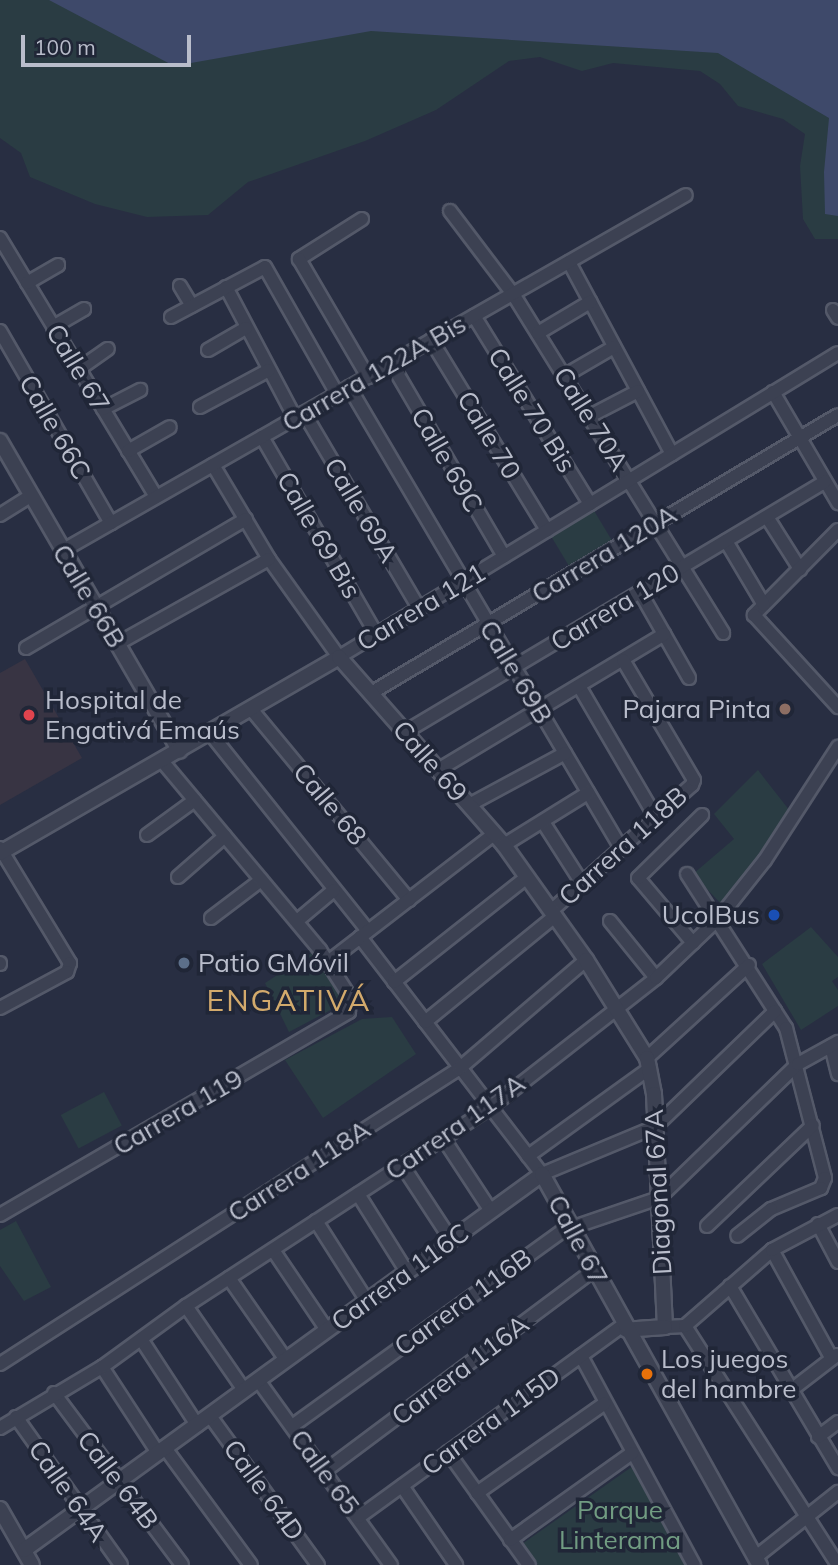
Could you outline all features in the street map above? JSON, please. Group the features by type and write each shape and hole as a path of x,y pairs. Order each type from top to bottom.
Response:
{"street":[{"name":"Carrera 122A Bis","path":"62,551 686,195"},
{"name":"Calle 70A","path":"450,211 513,294 723,632"},
{"path":"362,219 299,259 368,377"},
{"name":"Calle 67","path":"0,238 156,497"},
{"path":"569,262 672,454"},
{"path":"27,283 58,265"},
{"name":"Calle 69B","path":"226,288 265,267 463,581 621,848"},
{"path":"180,286 192,306"},
{"path":"171,317 226,288"},
{"name":"Calle 69A","path":"226,288 269,370 300,415 419,608"},
{"path":"538,333 590,302"},
{"path":"53,327 84,309"},
{"name":"Calle 70 Bis","path":"474,316 590,504"},
{"path":"208,350 246,328"},
{"name":"Calle 66C","path":"0,331 111,523"},
{"name":"Calle 70","path":"431,340 547,530"},
{"path":"564,376 614,347"},
{"path":"79,369 108,349"},
{"name":"Carrera 121","path":"1,851 251,709 838,353"},
{"name":"Calle 69C","path":"391,363 504,556"},
{"path":"200,407 269,370"},
{"path":"103,409 140,390"},
{"path":"590,416 638,391"},
{"path":"773,393 838,503"},
{"name":"Carrera 120A","path":"371,693 838,415"},
{"path":"128,451 170,427"},
{"name":"Calle 69 Bis","path":"262,437 376,634"},
{"name":"Calle 66B","path":"0,440 180,751"},
{"name":"Calle 69","path":"212,465 269,559 339,656 499,840 527,877 586,960 649,1063"},
{"name":"Carrera 120","path":"405,732 825,482"},
{"path":"0,515 30,496"},
{"path":"766,517 800,569"},
{"path":"26,648 246,519"},
{"path":"838,530 754,615 838,707"},
{"path":"726,541 764,605"},
{"path":"117,644 269,559"},
{"path":"640,592 689,677"},
{"path":"438,770 664,634"},
{"name":"Carrera 118B","path":"425,1022 553,914 582,883 655,816 690,789 694,779 623,660"},
{"path":"579,686 655,816"},
{"name":"Calle 68","path":"251,709 409,900"},
{"name":"Calle 67","path":"210,733 334,890 394,982 542,1174 625,1328 758,1561"},
{"name":"Carrera 117A","path":"0,1428 102,1367 186,1306 491,1107 656,978 718,919 765,860 838,747"},
{"path":"469,805 565,753"},
{"path":"162,761 297,921 328,962 409,900 499,840 543,821 588,793"},
{"path":"147,835 195,800"},
{"path":"693,943 638,878 702,815"},
{"path":"543,821 582,883"},
{"path":"178,877 225,836"},
{"path":"0,1008 70,968 1,851"},
{"path":"687,874 775,1010 798,1064 824,1184 771,1209 737,1236"},
{"path":"394,982 527,877"},
{"path":"211,918 261,880"},
{"path":"297,921 334,890"},
{"path":"610,921 656,978"},
{"name":"Carrera 118A","path":"0,1364 460,1068 586,960"},
{"name":"Carrera 119","path":"0,1215 349,1012 351,1004 328,962"},
{"path":"528,1156 649,1063 748,965"},
{"name":"Carrera 116C","path":"27,1560 81,1510 542,1174 655,1127 775,1010"},
{"path":"834,1044 838,1074"},
{"name":"Carrera 116B","path":"292,1426 571,1226 659,1198 798,1064 834,1044"},
{"name":"Diagonal 67A","path":"649,1063 655,1127 665,1327"},
{"path":"707,1226 813,1125"},
{"path":"443,1138 491,1211"},
{"path":"402,1165 451,1240"},
{"path":"358,1194 407,1272"},
{"path":"625,1328 685,1326 772,1250 838,1215"},
{"path":"316,1221 367,1301"},
{"path":"818,1224 838,1262"},
{"path":"272,1250 327,1330"},
{"path":"772,1250 835,1357 790,1391"},
{"name":"Carrera 116A","path":"325,1471 594,1270"},
{"path":"229,1278 286,1360"},
{"path":"730,1286 838,1468"},
{"path":"186,1306 244,1390"},
{"path":"685,1326 837,1564"},
{"name":"Carrera 115D","path":"359,1517 581,1356 625,1328"},
{"name":"Calle 64D","path":"141,1339 318,1565"},
{"path":"581,1356 694,1565"},
{"path":"102,1367 251,1565"},
{"name":"Calle 65","path":"258,1380 391,1565"},
{"name":"Calle 64B","path":"54,1394 182,1565"},
{"path":"477,1493 605,1403"},
{"name":"Calle 64A","path":"16,1418 121,1565"},
{"path":"818,1437 838,1422"},
{"path":"448,1452 529,1565"},
{"path":"510,1540 632,1453"},
{"path":"402,1486 456,1565"},
{"path":"758,1561 805,1516 838,1492"},
{"path":"0,1511 27,1560"}],"shaded area":[{"name":"Hospital de Engativá Emaús","path":"25,659 82,758 0,805 0,673"}],"green space":[{"path":"0,0 838,0 838,239 815,239 803,219 800,166 805,134 783,119 738,106 720,84 700,71 613,63 582,71 540,57 509,61 436,110 365,141 248,182 208,215 147,217 95,204 30,177 21,153 0,138"},
{"path":"590,504 616,547 573,573 547,530"},
{"path":"758,770 790,811 722,905 693,874 734,839 714,814"},
{"path":"811,927 838,957 838,977 832,981 838,990 838,1006 801,1030 762,964"},
{"path":"314,951 344,1003 289,1032 265,983"},
{"path":"392,1017 416,1054 323,1118 285,1060 362,1019"},
{"path":"104,1092 122,1126 79,1149 61,1115"},
{"path":"16,1221 51,1287 24,1301 0,1266 0,1230"},
{"name":"Parque Linterama","path":"633,1466 688,1565 535,1565 522,1544"}],"water":[{"path":"49,0 838,0 838,216 825,214 824,172 829,118 718,53 371,31 174,66"}],"place":[{"name":"Pajara Pinta","path":"785,709"},
{"name":"Hospital de Engativá Emaús","path":"29,715"},
{"name":"UcolBus","path":"774,915"},
{"name":"Patio GMóvil","path":"184,963"},
{"name":"Los juegos del hambre","path":"647,1374"}],"district":[{"name":"ENGATIVÁ","path":"289,1000"}]}
